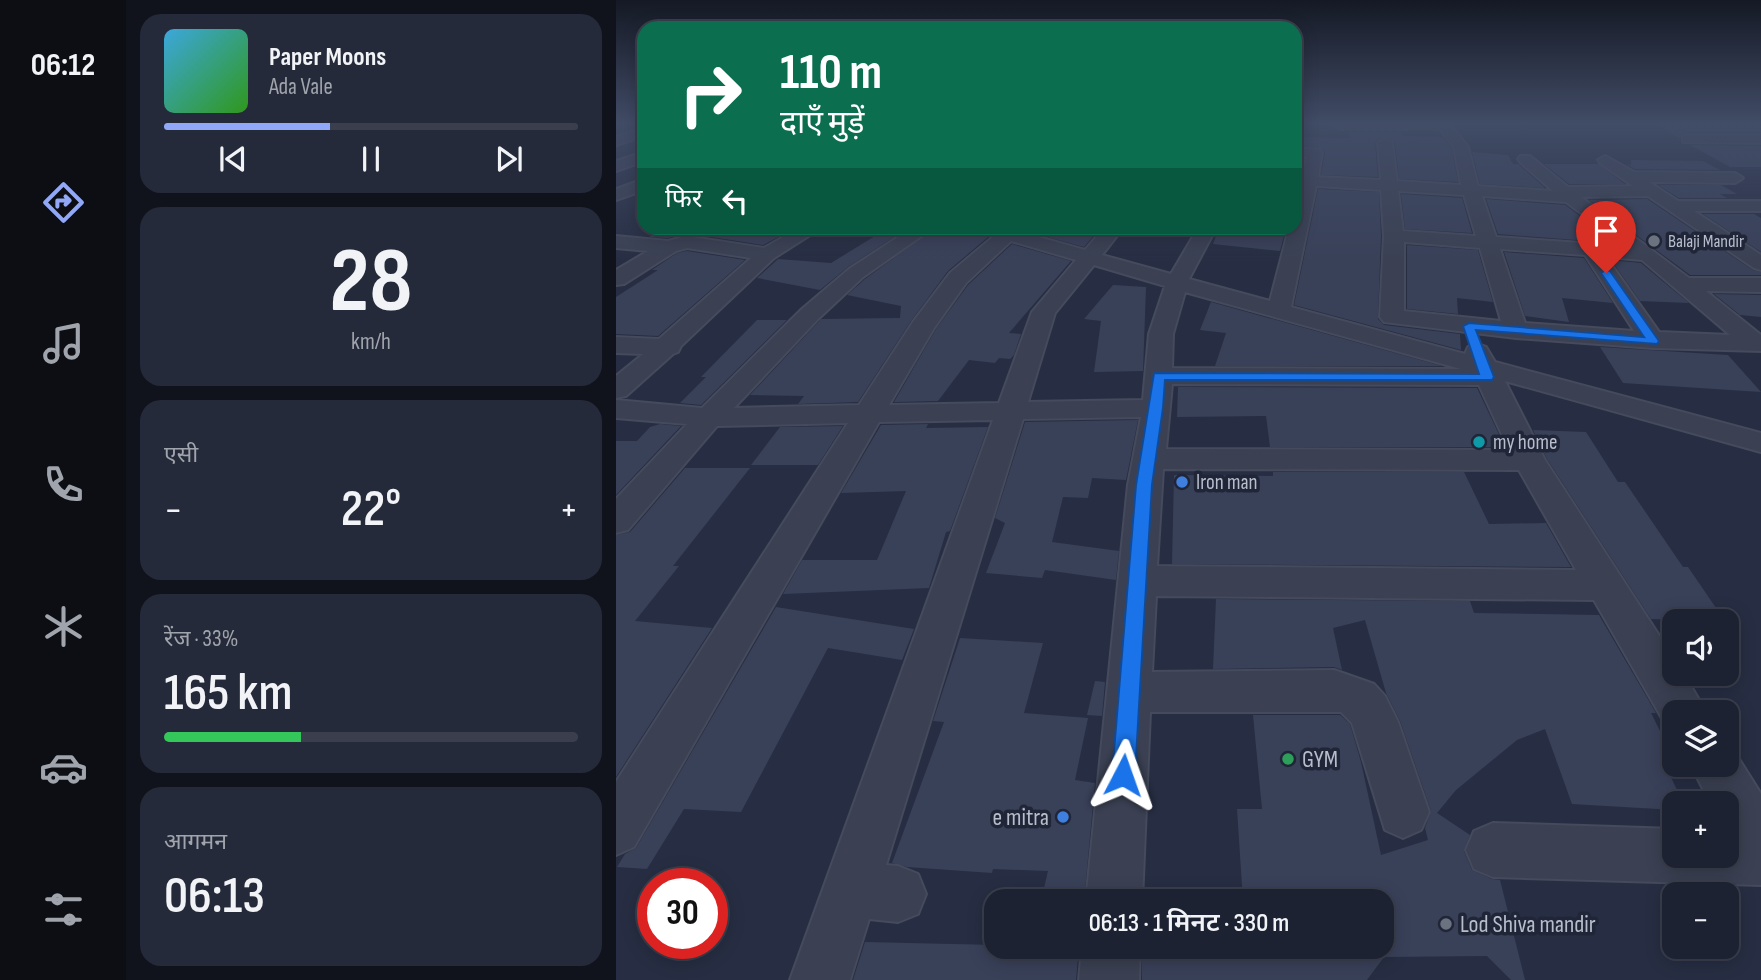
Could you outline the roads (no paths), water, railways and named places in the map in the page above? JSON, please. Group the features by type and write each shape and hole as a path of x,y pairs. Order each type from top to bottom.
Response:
{"street":[{"path":"1393,170 1390,186 1394,236 1392,317 1516,331 1653,341 1758,343"},
{"path":"1459,170 1488,220 1489,243 1516,331"},
{"path":"1538,170 1758,343"},
{"path":"1619,170 1761,264"},
{"path":"1629,177 1735,178"},
{"path":"1302,180 1567,195 1649,191"},
{"path":"616,195 637,187"},
{"path":"1673,206 1761,206"},
{"path":"616,231 635,223"},
{"path":"1574,226 1613,229"},
{"path":"616,279 699,235"},
{"path":"616,390 668,347 687,325 767,254 800,235"},
{"path":"616,520 709,417 828,297 856,273 913,235"},
{"path":"616,829 922,327 958,278 998,235"},
{"path":"1018,235 1088,258 1484,371 1761,443"},
{"path":"820,980 874,892 1044,312 1108,235"},
{"path":"1115,889 1137,581 1158,392 1161,334 1177,282 1203,235"},
{"path":"1279,311 1294,235"},
{"path":"1394,236 1648,254"},
{"path":"1721,238 1761,240"},
{"path":"616,242 678,244 767,254"},
{"path":"1591,250 1653,341"},
{"path":"1683,284 1761,285"},
{"path":"1469,326 1484,371 1529,460 1676,700"},
{"path":"616,345 668,347"},
{"path":"616,409 709,417 1013,411 1158,392 1484,371"},
{"path":"1149,459 1529,460"},
{"path":"1137,581 1605,585"},
{"path":"1129,692 1334,690 1351,694 1364,703 1373,719 1403,812"},
{"path":"1722,777 1761,842"},
{"path":"1493,850 1662,856"},
{"path":"1739,857 1761,858"},
{"path":"1109,980 1110,959"}],"place":[{"name":"Balaji Mandir","path":"1654,241"},
{"name":"my home","path":"1479,442"},
{"name":"Iron man","path":"1182,482"},
{"name":"GYM","path":"1288,759"},
{"name":"e mitra","path":"1063,817"},
{"name":"Lod Shiva mandir","path":"1446,924"}]}
